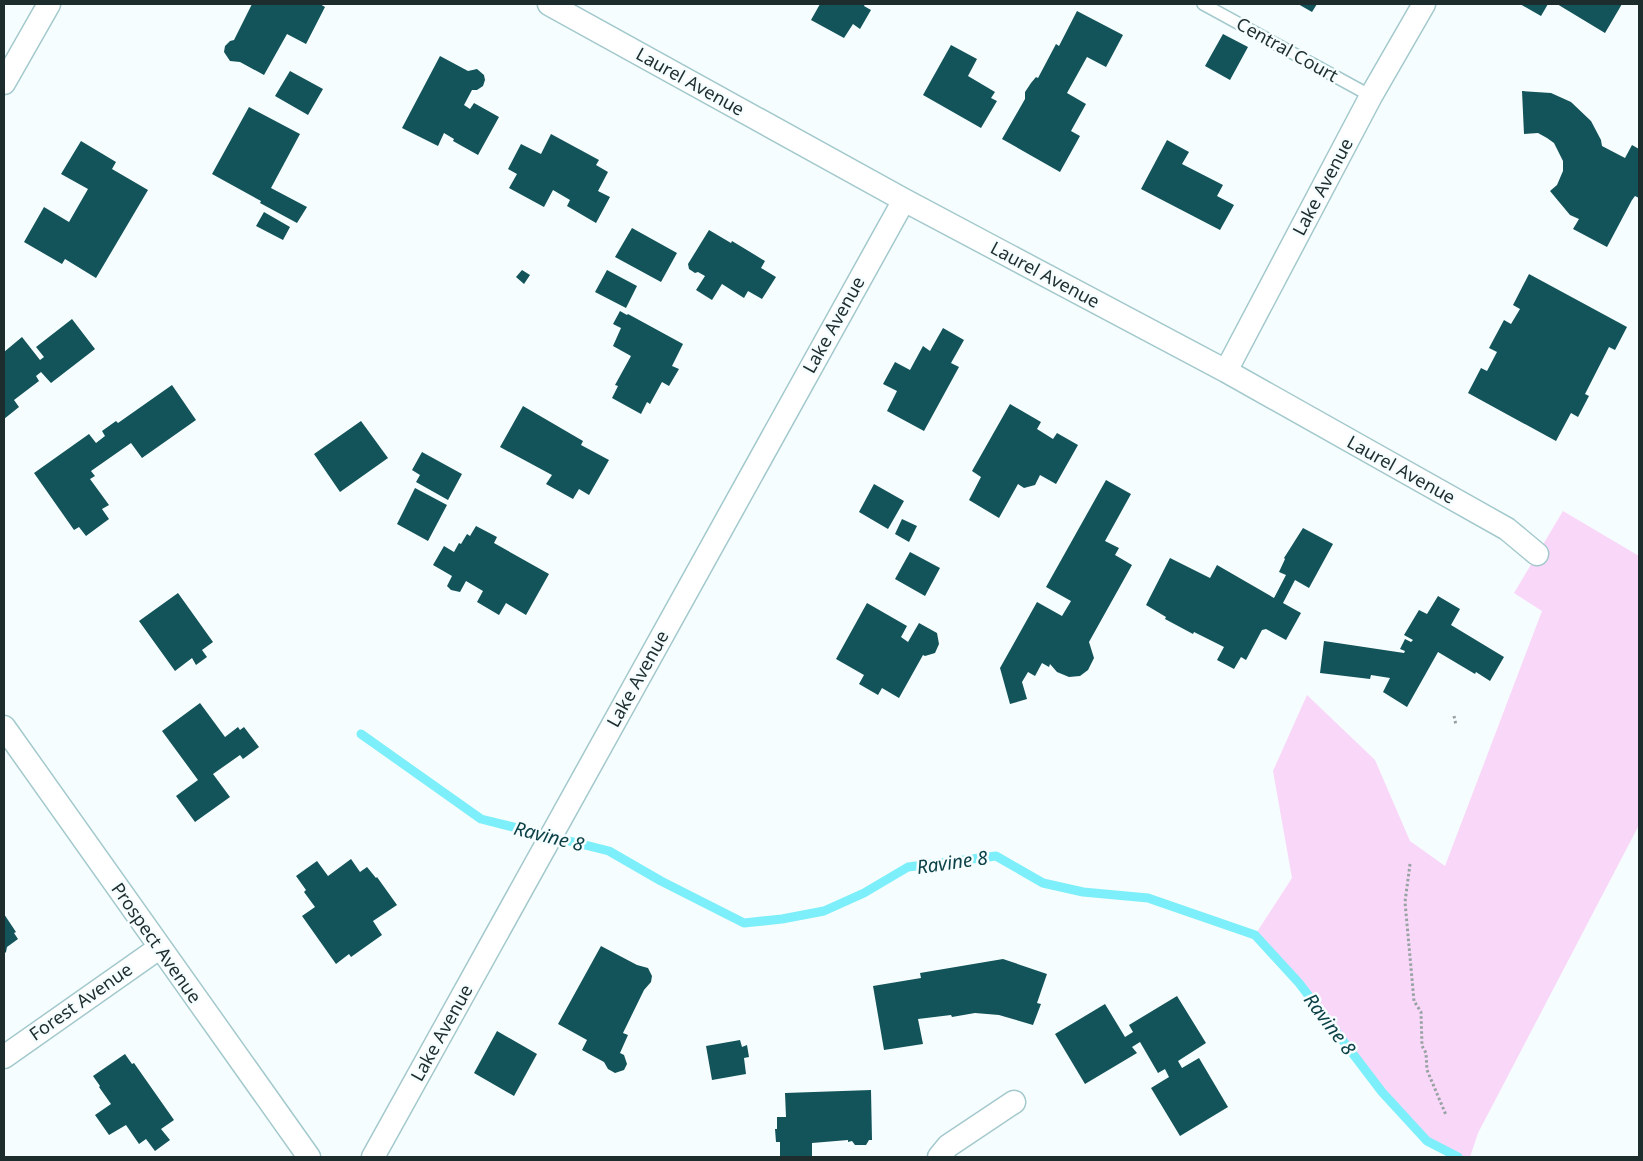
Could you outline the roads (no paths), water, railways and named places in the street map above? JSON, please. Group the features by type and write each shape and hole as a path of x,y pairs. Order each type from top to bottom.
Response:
{"street":[{"path":"4,83 49,4"},
{"name":"Laurel Avenue","path":"549,4 904,200 1226,371 1506,529 1537,554"},
{"name":"Lake Avenue","path":"1226,371 1371,96 1424,4"},
{"name":"Lake Avenue","path":"373,1157 904,200"},
{"name":"Prospect Avenue","path":"4,727 309,1157"},
{"name":"Forest Avenue","path":"4,1057 159,948"},
{"path":"939,1157 948,1146 1014,1102"}],"lane":[{"name":"Central Court","path":"1203,4 1371,96"}],"waterway":[{"name":"Ravine 8","path":"361,734 481,819 609,851 661,881 744,923 782,919 824,911 864,893 908,867 996,856 1043,883 1083,892 1148,898 1255,935 1299,983 1382,1092 1427,1141 1458,1157"}]}
